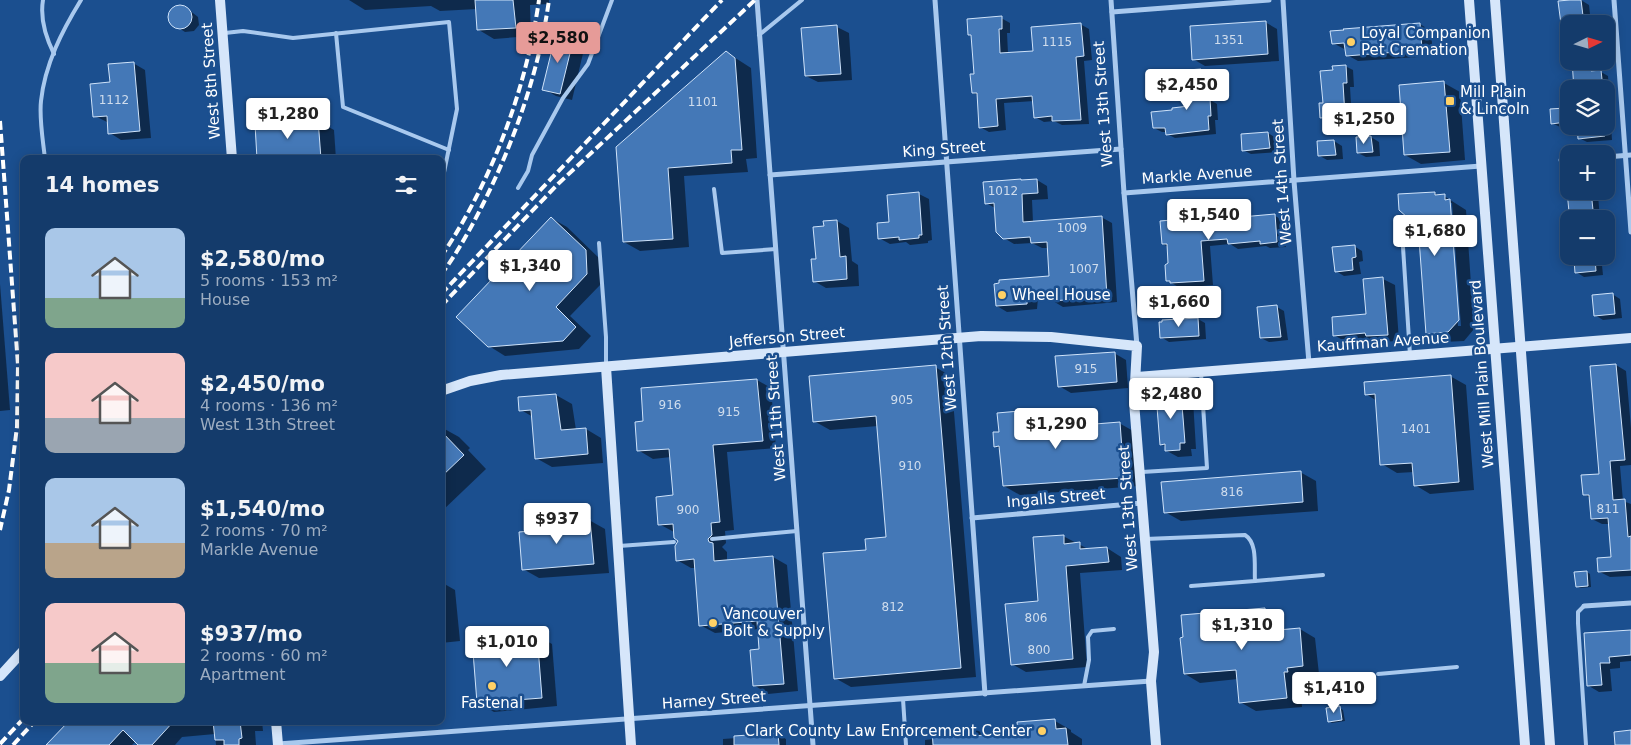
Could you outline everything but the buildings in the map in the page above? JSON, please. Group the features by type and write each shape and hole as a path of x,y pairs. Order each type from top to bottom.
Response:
{"street":[{"name":"West 8th Street","path":"220,0 232,155"},
{"name":"West 11th Street","path":"757,0 813,745"},
{"name":"West 12th Street","path":"935,0 985,694"},
{"name":"West 13th Street","path":"1111,0 1137,346 1137,377 1134,402 1154,652 1151,681 1156,745"},
{"path":"1112,12 1269,0"},
{"name":"West 14th Street","path":"1282,0 1309,362"},
{"name":"West Mill Plain Boulevard","path":"1469,0 1525,745"},
{"path":"1494,0 1550,745"},
{"path":"1614,0 1628,155 1631,232"},
{"name":"King Street","path":"770,175 1121,148"},
{"path":"1615,156 1628,155"},
{"name":"Markle Avenue","path":"1124,193 1482,166"},
{"name":"Jefferson Street","path":"445,390 470,381 501,375 981,336 1051,337 1137,346"},
{"name":"Kauffman Avenue","path":"1137,377 1631,338"},
{"path":"606,367 632,745"},
{"name":"Ingalls Street","path":"972,518 1142,503"},
{"path":"1584,606 1631,603"},
{"path":"0,676 20,654"},
{"name":"Harney Street","path":"277,745 1151,681"},
{"path":"276,725 277,745"}],"lane":[{"path":"43,0 41,12 49,44 54,54"},
{"path":"44,155 41,102 47,74 61,34 81,0"},
{"path":"518,188 528,171 532,155 564,98 588,64 612,0"},
{"path":"760,35 802,0"},
{"path":"222,33 243,31 293,38 449,22 458,109 445,168"},
{"path":"336,33 343,107 449,150"},
{"path":"714,189 722,253 776,248"},
{"path":"599,243 606,338 606,367"},
{"path":"1403,247 1410,355"},
{"path":"1140,472 1208,468 1201,371"},
{"path":"712,538 797,531"},
{"path":"1145,539 1245,535 1250,538 1253,548 1255,581"},
{"path":"618,546 674,542"},
{"path":"1191,586 1323,576"},
{"path":"1584,606 1578,612 1578,622 1586,745"},
{"path":"1084,686 1089,660 1088,637 1092,631 1114,629"},
{"path":"1378,674 1457,667"},
{"path":"903,699 906,745"}],"railway":[{"path":"445,251 476,197 504,134 516,101 525,67 539,0"},
{"path":"445,269 468,233 494,182 515,132 539,54 549,0"},
{"path":"445,290 722,0"},
{"path":"445,302 558,184 755,0"},
{"path":"0,121 18,365 17,427 9,490 0,530"},
{"path":"0,744 20,722"},
{"path":"13,745 31,725"}],"place":[{"name":"Loyal Companion Pet Cremation","path":"1351,42"},
{"name":"Mill Plain & Lincoln","path":"1450,101"},
{"name":"Wheel House","path":"1002,295"},
{"name":"Vancouver Bolt & Supply","path":"713,623"},
{"name":"Fastenal","path":"492,686"},
{"name":"Clark County Law Enforcement Center","path":"1042,731"}]}
